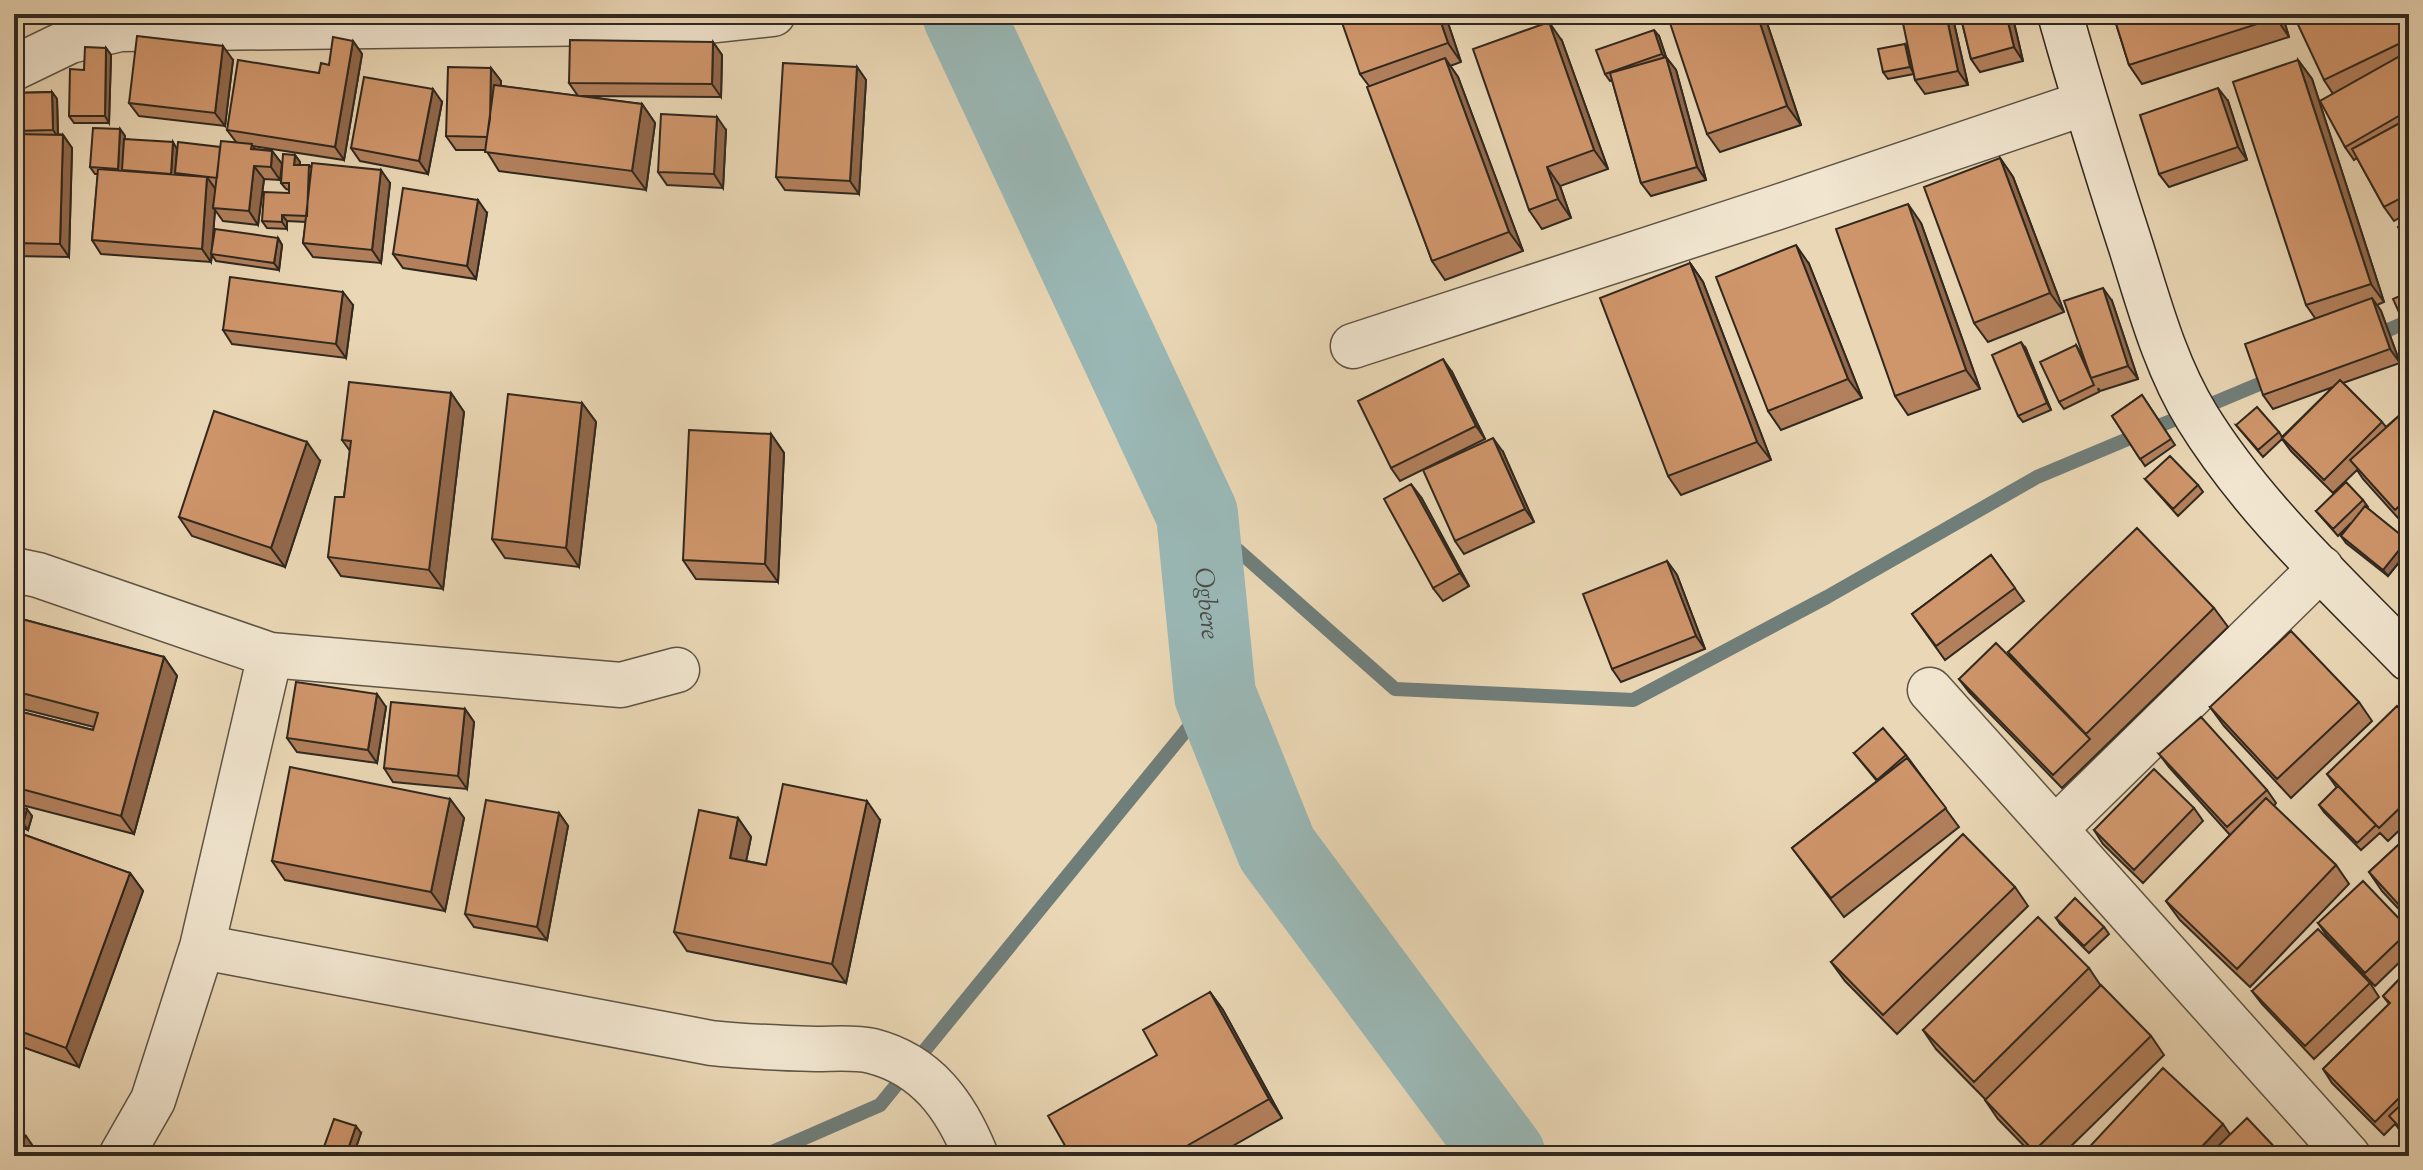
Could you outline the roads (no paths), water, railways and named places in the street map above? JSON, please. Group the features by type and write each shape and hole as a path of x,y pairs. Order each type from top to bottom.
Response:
{"street":[{"path":"14,68 70,41 120,29 699,22 773,14"},
{"path":"2060,14 2156,326 2177,379 2196,415 2222,455 2262,504 2409,659"},
{"path":"1353,346 2085,103"},
{"path":"2055,829 2321,568"},
{"path":"14,570 38,575 270,655 621,685 677,670"},
{"path":"121,1156 153,1100 202,947 270,655"},
{"path":"1930,690 2348,1156"},
{"path":"202,947 711,1043 758,1048 868,1050 898,1060 936,1087 963,1124 976,1156"}],"waterway":[{"name":"Ogbere","path":"963,14 1197,514 1215,695 1277,849 1505,1156"},
{"path":"2372,337 2409,321"},
{"path":"1197,514 1395,689 1633,700 1827,597 2037,477 2276,377"},
{"path":"763,1156 880,1105 1215,695"}]}
